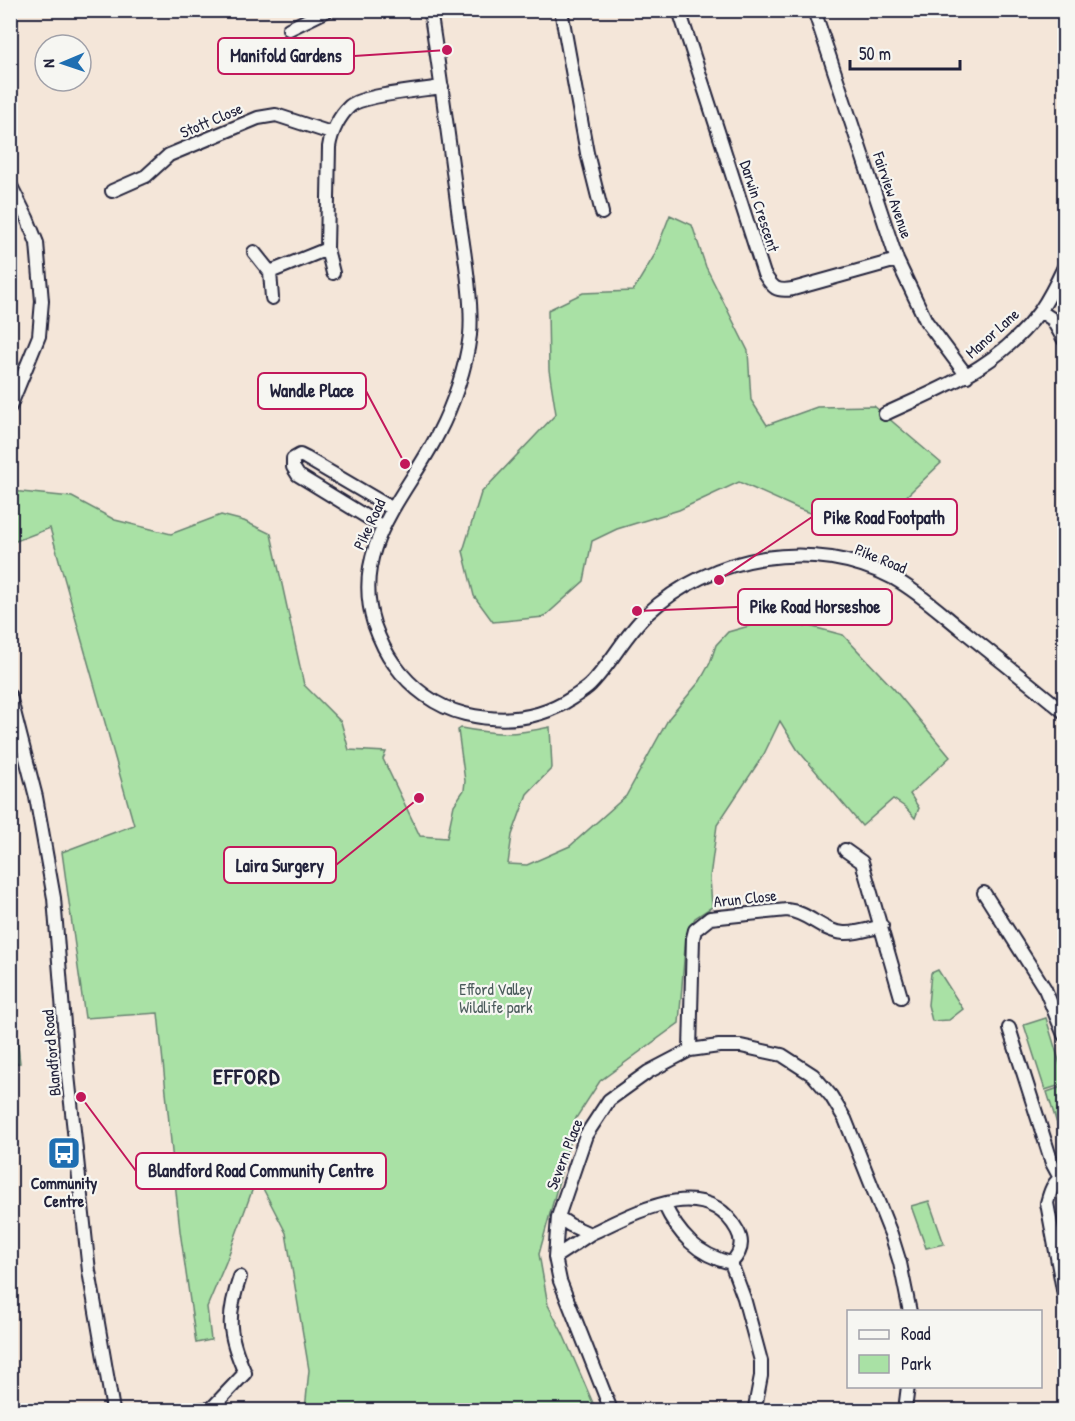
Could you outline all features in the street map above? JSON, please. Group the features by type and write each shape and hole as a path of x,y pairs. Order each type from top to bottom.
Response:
{"street":[{"path":"289,29 328,10"},
{"name":"Pike Road","path":"430,10 465,255 470,334 460,380 448,412 438,435 383,527 368,569 370,612 379,638 390,660 409,683 434,702 460,713 513,720 537,715 563,704 589,686 628,634 646,615 677,590 714,571 744,561 776,556 810,556 840,560 895,579 922,597 1065,712"},
{"path":"561,10 587,153 602,213"},
{"name":"Darwin Crescent","path":"679,10 764,274 772,286 782,291 793,289 897,260"},
{"name":"Fairview Avenue","path":"814,10 897,260 926,321 967,376"},
{"path":"333,273 327,249 329,147 332,133 350,105 363,99 442,87"},
{"name":"Stott Close","path":"112,191 146,176 169,155 258,118 276,115 332,133"},
{"path":"10,184 37,243 42,301 39,336 10,407"},
{"path":"270,272 327,249"},
{"path":"254,252 270,272 272,298"},
{"name":"Manor Lane","path":"885,414 967,376 990,362 1040,311 1065,267"},
{"path":"1040,311 1052,319 1065,340"},
{"path":"383,527 298,475 293,467 293,459 300,455 393,509"},
{"name":"Blandford Road","path":"10,696 36,797 54,898 89,1271 113,1410"},
{"path":"845,850 862,862 901,997"},
{"path":"984,893 1045,989 1065,1035"},
{"name":"Arun Close","path":"690,1050 693,938 695,930 710,918 787,910 796,911 843,933 882,926"},
{"path":"1009,1028 1052,1163 1062,1177 1050,1190 1047,1203 1065,1295"},
{"name":"Severn Place","path":"611,1410 568,1307 560,1281 555,1257 558,1217 586,1135 609,1100 648,1072 690,1050 741,1046 764,1050 782,1055 813,1075 819,1082 845,1119 891,1234 905,1281 910,1310"},
{"path":"555,1257 590,1234 637,1212 680,1200 697,1200 723,1213 734,1224 741,1237 741,1248 731,1263"},
{"path":"664,1204 679,1232 712,1256 731,1263 744,1298 761,1361 762,1376 754,1407"},
{"path":"558,1217 590,1234"},
{"path":"198,1410 218,1407 245,1373 235,1351 230,1315 240,1277"},
{"path":"905,1410 908,1388"}],"green space":[{"path":"670,215 692,225 706,267 748,351 751,400 767,425 817,407 874,406 941,463 867,534 799,509 739,482 679,510 617,529 592,541 584,581 544,617 493,622 474,596 463,551 481,493 556,414 549,370 548,310 583,293 633,291 654,256"},
{"name":"Efford Valley Wildlife park","path":"11,491 72,497 115,520 171,534 221,515 244,521 271,534 304,685 341,722 349,750 386,752 383,759 420,836 447,838 454,805 464,790 465,781 458,730 461,728 505,733 550,727 552,768 527,794 512,835 508,864 527,865 570,846 626,796 669,718 700,681 710,663 716,645 728,632 763,622 809,626 843,635 894,689 950,757 910,794 919,808 915,818 893,799 862,826 797,749 780,721 764,754 717,825 710,877 712,907 695,918 686,935 679,1023 600,1081 576,1118 539,1254 548,1305 596,1410 305,1410 309,1370 286,1233 257,1177 207,1307 211,1340 196,1343 180,1231 158,1013 85,1018 62,852 134,825 50,528 11,543"},
{"path":"938,970 963,1009 949,1020 932,1021 928,1005 931,973"},
{"path":"14,1010 20,1063 11,1064 11,1011"},
{"path":"1046,1018 1064,1077 1064,1084 1045,1090 1024,1025"},
{"path":"1064,1086 1064,1142 1063,1143 1047,1092"},
{"path":"929,1201 944,1244 926,1248 911,1206"}],"place":[{"name":"Manifold Gardens","path":"447,50"},
{"name":"Wandle Place","path":"405,464"},
{"name":"Pike Road Footpath","path":"719,580"},
{"name":"Pike Road Horseshoe","path":"637,611"},
{"name":"Laira Surgery","path":"419,798"},
{"name":"Blandford Road Community Centre","path":"81,1097"},
{"name":"Community Centre","path":"64,1153"}],"district":[{"name":"EFFORD","path":"247,1076"}]}
